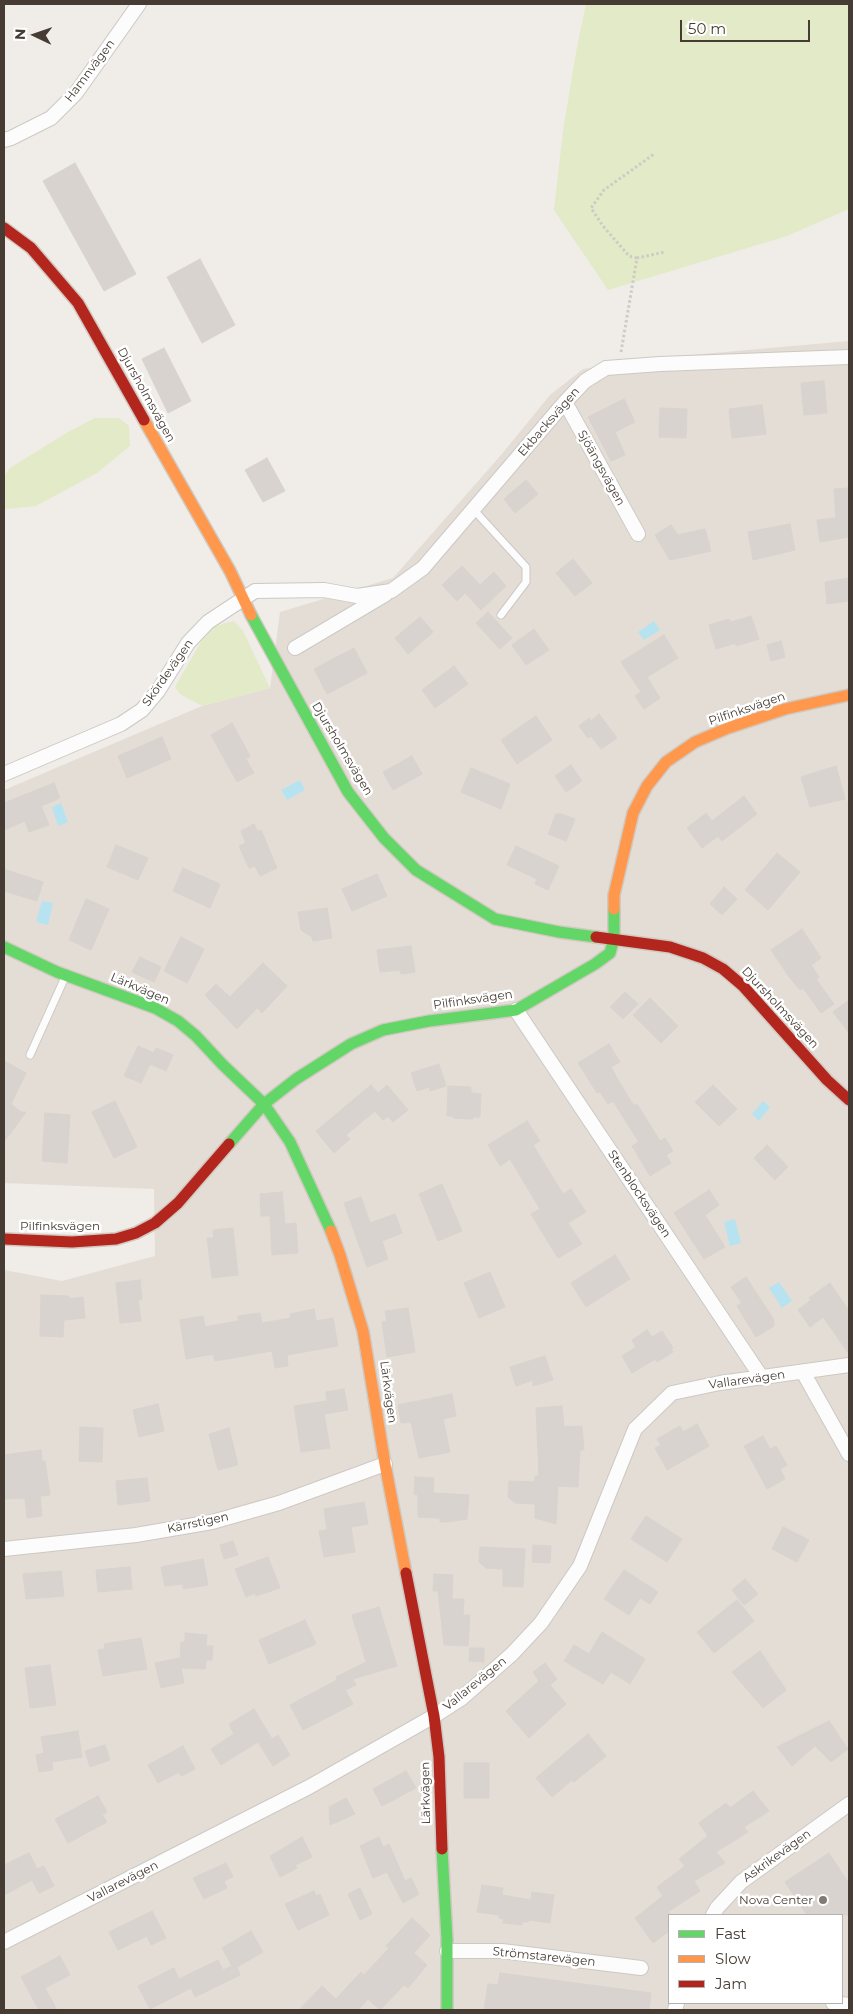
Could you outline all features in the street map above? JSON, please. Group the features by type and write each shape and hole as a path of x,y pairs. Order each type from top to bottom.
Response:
{"street":[{"name":"Hamnvägen","path":"4,140 50,118 57,112 76,92 139,4"},
{"name":"Djursholmsvägen","path":"4,228 31,248 78,303 243,598 261,636 348,792 384,838 416,870 495,919 559,932 670,947 704,958 723,969 743,986 827,1080 849,1100"},
{"name":"Ekbacksvägen","path":"295,648 391,591 423,568 565,402 585,381 606,368 849,357"},
{"name":"Sjöängsvägen","path":"565,402 638,534"},
{"name":"Ekbacksvägen","path":"243,598 255,591 324,590 357,596 391,591"},
{"name":"Skördevägen","path":"4,774 121,724 142,710 158,691 188,642 208,622 243,598"},
{"name":"Pilfinksvägen","path":"4,1239 72,1242 116,1238 136,1233 155,1223 178,1202 264,1104 325,1059 351,1044 383,1030 428,1021 516,1010 596,964 610,953 614,938 614,896 633,813 647,786 666,762 696,742 728,728 785,709 849,695"},
{"name":"Lärkvägen","path":"4,947 66,975 155,1008 196,1036 264,1104 290,1142 306,1174 340,1255 351,1288 368,1355 385,1464 434,1716 439,1757 447,1951 447,2010"},
{"name":"Stenblocksvägen","path":"516,1010 762,1378"},
{"name":"Vallarevägen","path":"4,1942 309,1787 462,1698 541,1624 580,1566 635,1429 672,1393 720,1383 849,1365"},
{"path":"803,1372 849,1454"},
{"name":"Kärrstigen","path":"4,1549 136,1535 212,1522 288,1500 385,1464"},
{"name":"Askrikevägen","path":"714,1914 741,1882 849,1804"},
{"name":"Strömstarevägen","path":"447,1951 502,1951 641,1968"}],"lane":[{"path":"473,509 526,567 526,582 501,614"},
{"path":"30,1055 66,975"}],"path":[{"path":"654,154 604,190 591,208 603,226 629,256 637,258 665,252"},
{"path":"619,368 637,258"}],"shaded area":[{"path":"849,341 849,2010 4,2010 4,1270 62,1281 155,1256 154,1189 4,1183 4,790 202,706 270,688 280,612 393,578 501,455 550,395 583,369 669,357"}],"green space":[{"path":"586,4 849,4 849,209 787,236 608,290 554,210 563,131"},
{"path":"95,418 119,418 129,426 130,446 97,473 36,506 6,509 4,506 4,476 10,468 68,432"},
{"path":"234,621 243,631 270,688 202,706 180,694 175,687 202,640 215,626"}],"water":[{"path":"654,621 660,630 644,640 638,632"},
{"path":"300,780 305,790 287,800 281,790"},
{"path":"61,803 68,822 58,826 52,807"},
{"path":"42,901 53,903 48,925 36,922"},
{"path":"763,1101 770,1107 759,1121 752,1114"},
{"path":"735,1219 741,1243 730,1246 724,1222"},
{"path":"779,1282 792,1301 782,1308 769,1288"}],"building":[{"path":"75,163 136,274 104,291 43,181"},
{"path":"200,259 235,325 202,343 167,277"},
{"path":"164,348 191,401 168,413 142,359"},
{"path":"824,381 827,413 804,415 801,383"},
{"path":"624,399 635,422 615,432 625,455 611,461 588,417"},
{"path":"762,405 766,434 732,438 729,409"},
{"path":"660,408 687,409 686,438 659,437"},
{"path":"267,458 285,491 263,502 245,470"},
{"path":"526,480 538,494 515,513 504,499"},
{"path":"849,488 849,537 820,542 817,520 836,518 834,489"},
{"path":"790,524 795,550 753,560 748,532"},
{"path":"671,525 678,535 705,529 711,551 670,560 655,535"},
{"path":"573,559 592,583 575,596 556,573"},
{"path":"462,566 480,585 494,572 506,586 481,610 465,593 457,601 442,585"},
{"path":"849,578 849,601 827,604 825,582"},
{"path":"488,612 512,638 500,649 476,623"},
{"path":"751,616 759,639 736,646 736,643 716,649 709,625 729,619 731,622"},
{"path":"420,617 433,632 408,654 395,638"},
{"path":"534,629 549,650 526,665 512,645"},
{"path":"664,635 678,658 647,677 660,698 644,709 635,696 641,692 621,662"},
{"path":"781,641 785,657 771,661 767,645"},
{"path":"354,648 367,673 327,694 314,669"},
{"path":"454,666 468,684 435,708 422,690"},
{"path":"599,714 617,738 601,749 591,736 588,738 579,726 589,718 591,721"},
{"path":"536,716 552,740 517,764 501,740"},
{"path":"232,723 250,756 246,759 254,773 237,782 211,735"},
{"path":"162,737 171,759 127,778 118,756"},
{"path":"412,756 422,774 393,790 383,772"},
{"path":"571,765 582,781 566,792 555,776"},
{"path":"836,766 845,799 810,807 801,777"},
{"path":"471,768 510,784 501,809 461,792"},
{"path":"54,783 60,798 41,806 49,825 29,832 25,821 4,830 4,803"},
{"path":"744,796 757,814 722,841 718,836 702,848 687,828 706,813 712,821"},
{"path":"556,814 575,819 566,841 548,834"},
{"path":"254,824 258,832 261,830 277,868 260,876 255,866 249,868 239,846 246,843 241,831"},
{"path":"116,845 148,858 138,880 107,867"},
{"path":"516,846 559,866 548,890 535,884 537,879 507,865"},
{"path":"777,853 800,872 768,910 745,890"},
{"path":"183,868 220,884 210,908 173,891"},
{"path":"4,869 43,882 37,901 4,891"},
{"path":"377,874 387,896 352,911 342,889"},
{"path":"724,887 737,899 722,915 710,904"},
{"path":"86,899 109,909 91,950 69,940"},
{"path":"327,908 332,938 313,941 312,937 301,930 298,912"},
{"path":"802,929 821,958 811,965 819,977 816,979 834,1004 821,1013 803,988 800,990 790,978 771,950"},
{"path":"181,937 204,949 187,983 164,971"},
{"path":"411,946 415,972 401,974 400,970 380,972 377,950"},
{"path":"140,957 161,967 154,982 132,972"},
{"path":"263,963 287,986 262,1013 257,1008 237,1029 205,995 216,984 230,997"},
{"path":"625,992 638,1004 623,1019 610,1007"},
{"path":"650,998 678,1026 661,1043 633,1015"},
{"path":"849,1000 849,1033 833,1012"},
{"path":"609,1044 620,1062 611,1067 618,1080 634,1106 637,1104 660,1141 665,1138 673,1151 666,1155 671,1163 650,1176 632,1146 639,1142 613,1101 608,1104 600,1092 597,1093 578,1063"},
{"path":"138,1046 154,1053 156,1048 173,1055 166,1071 150,1064 141,1083 124,1076"},
{"path":"4,1061 26,1073 11,1104 21,1112 26,1112 4,1142"},
{"path":"439,1064 446,1086 430,1091 429,1087 417,1091 411,1073"},
{"path":"371,1085 378,1093 387,1085 408,1110 393,1122 388,1116 383,1120 375,1111 346,1135 350,1139 334,1153 316,1131"},
{"path":"713,1085 737,1109 719,1126 695,1102"},
{"path":"448,1086 471,1087 471,1093 481,1094 480,1117 473,1117 473,1119 447,1116"},
{"path":"115,1101 137,1147 114,1158 92,1112"},
{"path":"45,1113 70,1115 67,1163 42,1161"},
{"path":"527,1121 540,1141 533,1145 563,1194 571,1189 586,1212 568,1223 582,1244 558,1258 531,1214 540,1209 510,1159 500,1166 488,1145"},
{"path":"767,1145 788,1167 775,1180 754,1158"},
{"path":"442,1184 462,1231 438,1241 419,1194"},
{"path":"709,1190 719,1205 705,1215 725,1247 704,1259 674,1213"},
{"path":"282,1192 285,1224 296,1223 298,1253 272,1255 270,1216 261,1216 260,1194"},
{"path":"361,1197 370,1223 395,1214 402,1233 382,1241 388,1259 367,1267 344,1203"},
{"path":"233,1228 238,1275 212,1278 207,1238 214,1238 213,1230"},
{"path":"615,1255 630,1279 586,1307 571,1283"},
{"path":"490,1272 505,1307 479,1318 464,1283"},
{"path":"746,1277 774,1320 774,1326 756,1337 737,1306 742,1303 731,1287"},
{"path":"140,1280 142,1299 138,1300 141,1321 120,1323 116,1283"},
{"path":"830,1283 849,1311 849,1354 823,1317 810,1327 798,1310 811,1300 809,1298"},
{"path":"41,1295 69,1296 69,1299 83,1297 85,1318 64,1320 63,1337 40,1336"},
{"path":"408,1308 415,1352 387,1357 382,1322 387,1321 385,1311"},
{"path":"314,1309 316,1321 333,1318 338,1346 287,1355 288,1366 275,1368 272,1351 215,1361 213,1354 186,1359 180,1320 203,1316 205,1327 238,1321 238,1316 260,1313 262,1323 291,1318 290,1314"},
{"path":"647,1330 652,1337 662,1331 673,1348 671,1349 673,1352 657,1362 655,1359 632,1373 622,1356 636,1347 632,1340"},
{"path":"545,1356 553,1380 533,1386 533,1380 516,1386 510,1367"},
{"path":"344,1389 348,1410 324,1414 330,1448 301,1452 294,1406 327,1401 326,1392"},
{"path":"452,1394 456,1416 443,1419 450,1452 419,1458 411,1422 401,1423 398,1405"},
{"path":"158,1404 164,1431 139,1437 133,1410"},
{"path":"562,1406 564,1427 582,1426 584,1450 580,1450 578,1487 558,1486 556,1524 535,1518 535,1504 515,1503 508,1497 509,1481 535,1482 535,1476 539,1476 536,1408"},
{"path":"697,1424 709,1446 667,1470 655,1448 661,1445 657,1439 680,1426 683,1432"},
{"path":"80,1427 103,1428 102,1462 79,1461"},
{"path":"229,1428 238,1465 218,1470 209,1434"},
{"path":"763,1436 770,1449 776,1446 787,1465 780,1469 785,1479 767,1489 744,1446"},
{"path":"41,1450 42,1461 45,1461 50,1495 40,1496 42,1516 27,1518 25,1498 4,1499 4,1455"},
{"path":"415,1477 434,1478 433,1493 469,1495 467,1519 440,1522 440,1518 418,1517 418,1495 414,1494"},
{"path":"147,1478 150,1501 118,1505 116,1481"},
{"path":"364,1502 368,1524 351,1527 355,1552 324,1557 319,1531 327,1530 324,1509"},
{"path":"646,1516 682,1539 667,1562 631,1539"},
{"path":"783,1527 809,1540 797,1562 772,1549"},
{"path":"233,1541 238,1555 224,1559 220,1545"},
{"path":"533,1545 551,1546 550,1563 532,1562"},
{"path":"480,1547 525,1549 523,1587 503,1586 503,1569 486,1568 479,1562"},
{"path":"268,1557 280,1588 256,1596 255,1593 246,1597 235,1569"},
{"path":"203,1559 208,1585 183,1589 183,1584 165,1586 161,1567"},
{"path":"130,1567 132,1589 98,1592 96,1570"},
{"path":"624,1570 658,1592 650,1604 640,1598 629,1615 604,1599"},
{"path":"61,1571 64,1596 26,1599 23,1574"},
{"path":"434,1574 453,1575 452,1599 464,1599 463,1615 470,1615 468,1646 444,1645 438,1591 433,1591"},
{"path":"745,1579 758,1594 744,1605 732,1590"},
{"path":"737,1600 754,1621 714,1653 697,1632"},
{"path":"379,1607 397,1666 353,1679 356,1685 345,1690 353,1704 303,1730 290,1705 337,1680 336,1677 366,1662 352,1615"},
{"path":"305,1620 316,1644 269,1664 259,1640"},
{"path":"602,1632 645,1659 630,1684 611,1672 603,1684 564,1661 574,1645 589,1654"},
{"path":"185,1633 207,1635 206,1646 213,1646 212,1660 206,1660 205,1669 181,1668 184,1683 161,1688 155,1663 179,1658 180,1662 181,1642 185,1642"},
{"path":"141,1638 147,1669 103,1676 98,1650 105,1649 104,1644"},
{"path":"470,1648 484,1648 484,1662 469,1661"},
{"path":"760,1651 786,1690 763,1708 732,1672"},
{"path":"545,1663 557,1679 550,1685 566,1704 529,1738 506,1711 539,1681 533,1672"},
{"path":"50,1665 56,1705 30,1708 25,1668"},
{"path":"254,1709 272,1739 278,1735 290,1755 273,1766 258,1742 221,1765 211,1749 234,1734 229,1724"},
{"path":"829,1721 848,1749 831,1762 815,1746 792,1766 777,1747"},
{"path":"78,1731 82,1757 52,1762 53,1770 39,1772 36,1755 44,1753 41,1737"},
{"path":"588,1734 606,1756 552,1797 536,1778"},
{"path":"105,1745 110,1760 90,1767 85,1751"},
{"path":"183,1746 195,1769 181,1776 179,1772 158,1783 148,1765"},
{"path":"464,1763 489,1763 489,1798 464,1798"},
{"path":"406,1771 416,1788 382,1806 373,1789"},
{"path":"753,1791 769,1811 744,1827 748,1832 716,1852 725,1863 694,1881 700,1891 669,1911 668,1932 653,1943 635,1918 663,1896 657,1887 685,1866 679,1859 708,1836 699,1823 726,1803 730,1808"},
{"path":"98,1796 107,1812 102,1815 107,1822 68,1843 55,1819"},
{"path":"346,1798 355,1814 330,1825 329,1807"},
{"path":"302,1837 312,1857 295,1865 297,1868 280,1877 270,1856"},
{"path":"379,1837 383,1847 389,1844 405,1881 411,1878 419,1894 403,1903 387,1872 373,1878 360,1846"},
{"path":"29,1853 37,1869 44,1866 54,1886 39,1893 32,1880 4,1895 4,1865"},
{"name":"Nova Center","path":"829,1853 849,1884 849,1915 806,1914 785,1882"},
{"path":"226,1863 233,1877 224,1881 227,1888 204,1899 193,1878"},
{"path":"482,1885 503,1888 502,1895 531,1900 532,1892 554,1895 550,1923 529,1920 528,1922 522,1922 522,1925 503,1923 504,1919 499,1918 499,1915 477,1912"},
{"path":"360,1888 372,1914 360,1920 348,1894"},
{"path":"314,1891 316,1896 320,1894 329,1915 298,1930 285,1904"},
{"path":"152,1911 166,1938 151,1945 147,1936 118,1950 109,1932"},
{"path":"412,1918 430,1935 414,1953 427,1965 408,1988 404,1985 380,2010 368,1999 358,2010 299,2010 322,1986 336,1999 361,1972 364,1975 389,1948 386,1946"},
{"path":"251,1931 263,1952 237,1967 240,1975 195,1997 191,1988 150,2009 138,1986 174,1968 179,1979 218,1960 223,1970 232,1966 222,1948"},
{"path":"60,1956 70,1975 45,1988 57,2010 39,2010 21,1977"},
{"path":"500,1973 651,1993 649,2010 484,2010 488,1984 498,1985"}],"traffic: fast":[{"path":"251,615 348,792 384,838 416,870 495,919 559,932 596,937"},
{"path":"229,1144 264,1104 296,1079 351,1044 383,1030 429,1021 516,1010 595,964 610,953 614,938 614,909"},
{"path":"4,947 57,972 155,1008 178,1021 196,1036 264,1104 290,1142 331,1231"},
{"path":"442,1849 447,1939 447,2010"}],"traffic: slow":[{"path":"144,420 230,571 251,615"},
{"path":"614,909 614,895 633,813 647,786 666,762 695,742 728,728 785,709 849,695"},
{"path":"331,1231 363,1331 385,1464 406,1573"}],"traffic: jam":[{"path":"4,228 31,248 78,303 144,420"},
{"path":"596,937 670,947 703,958 723,969 743,986 827,1080 849,1100"},
{"path":"4,1239 72,1242 116,1239 136,1233 155,1223 178,1203 229,1144"},
{"path":"406,1573 434,1716 439,1757 442,1849"}],"place":[{"name":"Nova Center","path":"823,1900"}]}
